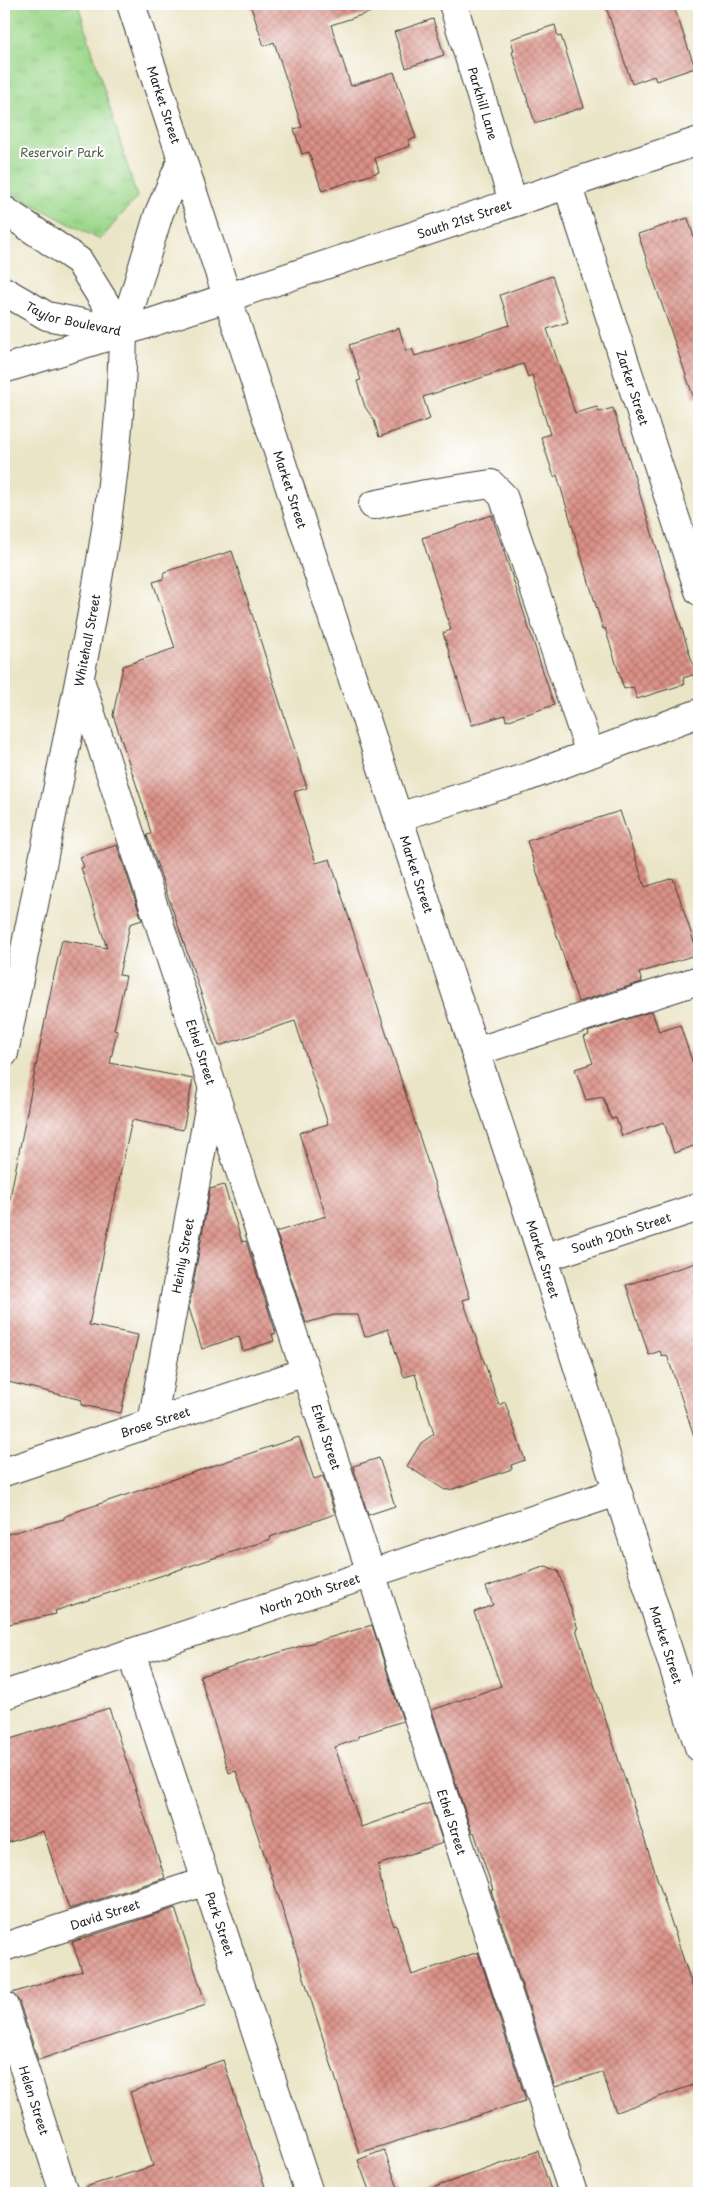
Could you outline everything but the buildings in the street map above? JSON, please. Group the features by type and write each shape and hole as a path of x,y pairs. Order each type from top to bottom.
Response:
{"street":[{"name":"Market Street","path":"131,4 543,1258 699,1746"},
{"name":"Parkhill Lane","path":"453,4 513,202"},
{"name":"South 21st Street","path":"227,296 699,141"},
{"name":"Whitehall Street","path":"4,1053 80,680 103,547 122,394 123,332 159,213 182,160"},
{"name":"Zarker Street","path":"567,184 699,591"},
{"name":"Taylor Boulevard","path":"4,210 79,261 123,332"},
{"name":"Taylor Boulevard","path":"4,291 47,316 123,332"},
{"path":"4,369 123,332 227,296"},
{"path":"373,506 426,494 491,484 503,496 590,753"},
{"name":"Ethel Street","path":"80,680 573,2193"},
{"path":"398,817 525,778 699,713"},
{"path":"475,1052 699,980"},
{"name":"Heinly Street","path":"152,1423 212,1088"},
{"name":"South 20th Street","path":"543,1258 699,1206"},
{"name":"Brose Street","path":"4,1472 305,1372"},
{"name":"North 20th Street","path":"4,1695 617,1492"},
{"name":"Park Street","path":"131,1653 309,2193"},
{"name":"David Street","path":"4,1947 207,1881"},
{"name":"Helen Street","path":"4,2006 64,2193"}],"green space":[{"name":"Reservoir Park","path":"4,4 78,4 137,197 100,240 4,189"}]}
